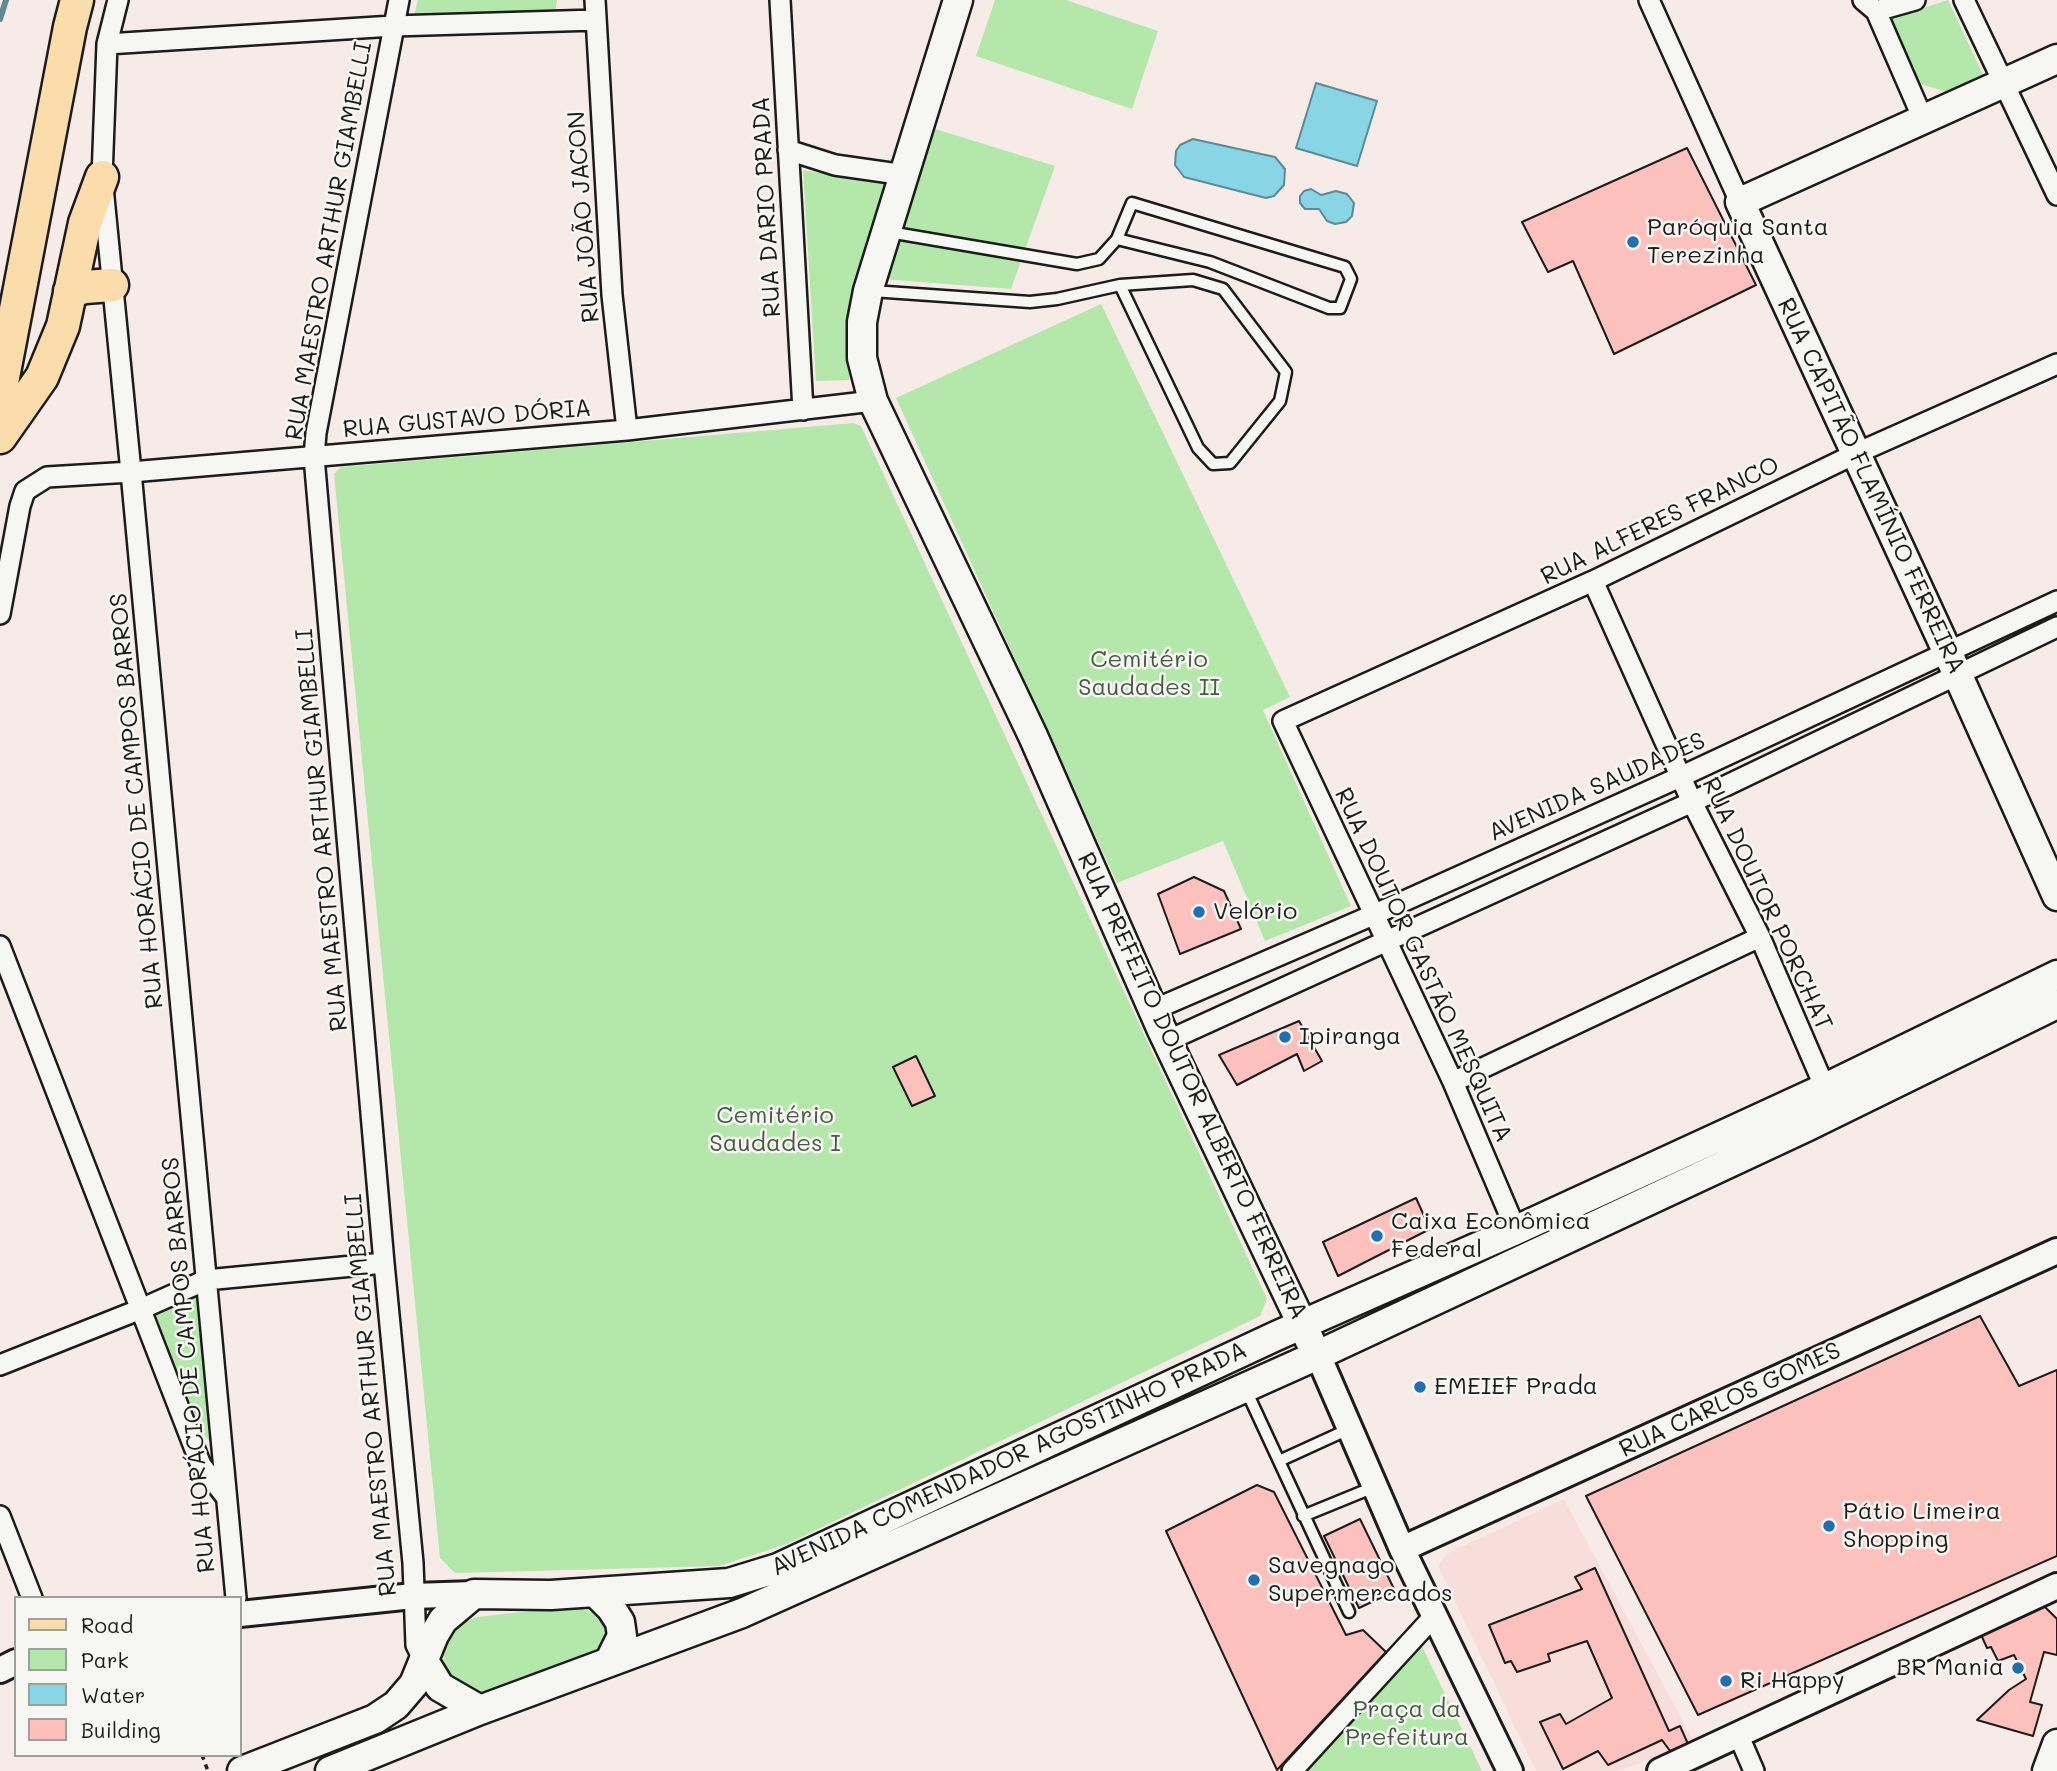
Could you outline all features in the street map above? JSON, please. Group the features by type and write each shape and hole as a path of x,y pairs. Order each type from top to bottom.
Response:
{"main road":[{"path":"0,393 77,0"},
{"name":"RUA PREFEITO DOUTOR ALBERTO FERREIRA","path":"957,0 868,291 862,322 862,358 873,401 1034,736 1167,1041 1318,1355"},
{"path":"1740,202 2057,59"},
{"path":"0,437 42,377 63,326 85,223 102,177"},
{"name":"RUA CAPITÃO FLAMÍNIO FERREIRA","path":"1740,202 1857,453 2057,896"},
{"path":"70,291 113,285"},
{"name":"AVENIDA COMENDADOR AGOSTINHO PRADA","path":"474,1594 551,1595 729,1583 778,1568 1302,1325 1825,1088 2057,975"},
{"name":"AVENIDA COMENDADOR AGOSTINHO PRADA","path":"330,1771 480,1710 742,1613 1318,1355 1806,1127 2057,1004"},
{"path":"596,1592 620,1622 622,1636 609,1662"},
{"path":"242,1771 375,1718 396,1705 414,1684 443,1620 474,1594"},
{"path":"424,1661 440,1687 480,1710"},
{"path":"2048,1771 2057,1744"}],"street":[{"name":"RUA HORÁCIO DE CAMPOS BARROS","path":"118,0 107,44 102,177 236,1596"},
{"name":"RUA MAESTRO ARTHUR GIAMBELLI","path":"399,0 318,419 314,457 384,1263 413,1563 416,1645 424,1661"},
{"name":"RUA JOÃO JACON","path":"595,0 612,295 627,430"},
{"name":"RUA DARIO PRADA","path":"780,0 803,410"},
{"name":"RUA CAPITÃO FLAMÍNIO FERREIRA","path":"1649,0 1740,202"},
{"path":"1915,0 1870,5 1923,120"},
{"path":"1964,0 2057,195"},
{"path":"107,44 393,26 596,20"},
{"path":"788,150 835,165 905,175"},
{"name":"RUA ALFERES FRANCO","path":"1283,721 1593,581 1857,453 2057,364"},
{"name":"RUA GUSTAVO DÓRIA","path":"0,614 20,506 26,491 47,477 627,430 873,401"},
{"name":"RUA DOUTOR PORCHAT","path":"1593,581 1692,802 1760,937 1825,1088"},
{"name":"AVENIDA SAUDADES","path":"1167,1041 1692,802 1952,663 2057,601"},
{"name":"AVENIDA SAUDADES","path":"1153,1010 1373,915 1681,776 1952,663 2057,627"},
{"name":"RUA DOUTOR GASTÃO MESQUITA","path":"1283,721 1453,1082 1516,1230"},
{"path":"1453,1082 1760,937"},
{"path":"0,946 201,1465 226,1497"},
{"path":"1806,1127 1826,1109 1829,1097 1825,1088"},
{"name":"RUA CARLOS GOMES","path":"1402,1549 2057,1251"},
{"path":"0,1365 206,1280 384,1263"},
{"name":"RUA PREFEITO DOUTOR ALBERTO FERREIRA","path":"1318,1355 1402,1549 1436,1614 1510,1771"},
{"path":"0,1516 31,1596"},
{"path":"1660,1771 2057,1586"},
{"path":"242,1614 413,1596 474,1594"},
{"path":"1292,1771 1436,1614"},
{"path":"1738,1734 1754,1771"}],"lane":[{"path":"886,232 1077,264 1099,259 1117,239 1132,203 1345,267 1351,279 1340,308 1329,308 1210,262 1117,239"},
{"path":"868,291 1030,302 1120,285 1193,280 1223,289 1286,372 1280,401 1230,463 1213,464 1198,448 1120,285"},
{"path":"1245,1388 1349,1612"},
{"path":"1279,1461 1350,1429"},
{"path":"1303,1516 1375,1487"}],"shaded area":[{"path":"1564,1499 1694,1742 1619,1771 1536,1771 1438,1566 1446,1554"}],"green space":[{"path":"418,0 557,0 555,15 413,19"},
{"path":"995,0 1066,0 1158,31 1132,109 976,56"},
{"path":"1948,0 1987,83 1957,95 1917,83 1890,19"},
{"path":"929,127 1055,166 1011,289 882,279"},
{"path":"803,170 887,184 851,300 849,380 816,381"},
{"name":"Cemitério Saudades II","path":"1101,304 1290,697 1263,710 1351,906 1265,941 1223,841 1117,883 896,398"},
{"name":"Cemitério Saudades I","path":"853,423 861,426 1267,1299 1260,1316 787,1544 719,1566 455,1573 440,1558 334,474 341,467"},
{"path":"197,1289 212,1444 202,1432 149,1310"},
{"path":"574,1606 603,1616 607,1623 608,1648 481,1699 446,1677 443,1653 446,1642 450,1632 461,1623 477,1617"},
{"name":"Praça da Prefeitura","path":"1419,1640 1482,1771 1300,1771"}],"water":[{"path":"1316,83 1377,101 1357,166 1296,148"},
{"path":"1193,139 1275,157 1285,169 1284,185 1274,196 1266,198 1184,177 1175,165 1176,151 1180,145"},
{"path":"1311,189 1321,195 1336,191 1347,194 1354,203 1352,216 1346,222 1335,224 1327,221 1319,209 1305,209 1300,203 1300,196"}],"building":[{"name":"Paróquia Santa Terezinha","path":"1687,148 1756,285 1614,354 1573,261 1548,272 1522,222"},
{"name":"Velório","path":"1194,877 1224,891 1241,929 1180,954 1158,894"},
{"name":"Ipiranga","path":"1299,1021 1322,1061 1304,1071 1297,1054 1237,1085 1219,1055"},
{"path":"916,1056 935,1096 912,1106 893,1067"},
{"name":"Caixa Econômica Federal","path":"1416,1198 1430,1229 1338,1276 1323,1242"},
{"name":"Pátio Limeira Shopping","path":"1980,1316 2019,1386 2057,1370 2057,1556 1698,1715 1586,1496"},
{"name":"Savegnago Supermercados","path":"1257,1485 1274,1492 1346,1635 1363,1630 1386,1652 1277,1770 1166,1531"},
{"path":"1360,1519 1395,1591 1359,1608 1324,1536"},
{"path":"1595,1568 1669,1731 1680,1726 1688,1744 1670,1751 1662,1740 1608,1765 1598,1751 1563,1769 1540,1722 1560,1714 1566,1724 1612,1698 1587,1641 1548,1654 1550,1661 1517,1672 1511,1661 1505,1663 1489,1625 1582,1589 1575,1577"},
{"path":"2041,1603 2057,1619 2057,1655 2044,1652 2030,1702 2042,1705 2033,1736 1977,1720 2009,1690 2026,1679 2014,1655 1998,1661 1991,1647 1987,1648 1978,1628"}],"waterway":[{"path":"0,19 6,0"}],"place":[{"name":"Paróquia Santa Terezinha","path":"1633,242"},
{"name":"Velório","path":"1199,912"},
{"name":"Ipiranga","path":"1285,1037"},
{"name":"Caixa Econômica Federal","path":"1377,1236"},
{"name":"EMEIEF Prada","path":"1420,1387"},
{"name":"Pátio Limeira Shopping","path":"1829,1526"},
{"name":"Savegnago Supermercados","path":"1254,1580"},
{"name":"BR Mania","path":"2018,1668"},
{"name":"Ri Happy","path":"1726,1681"}]}
